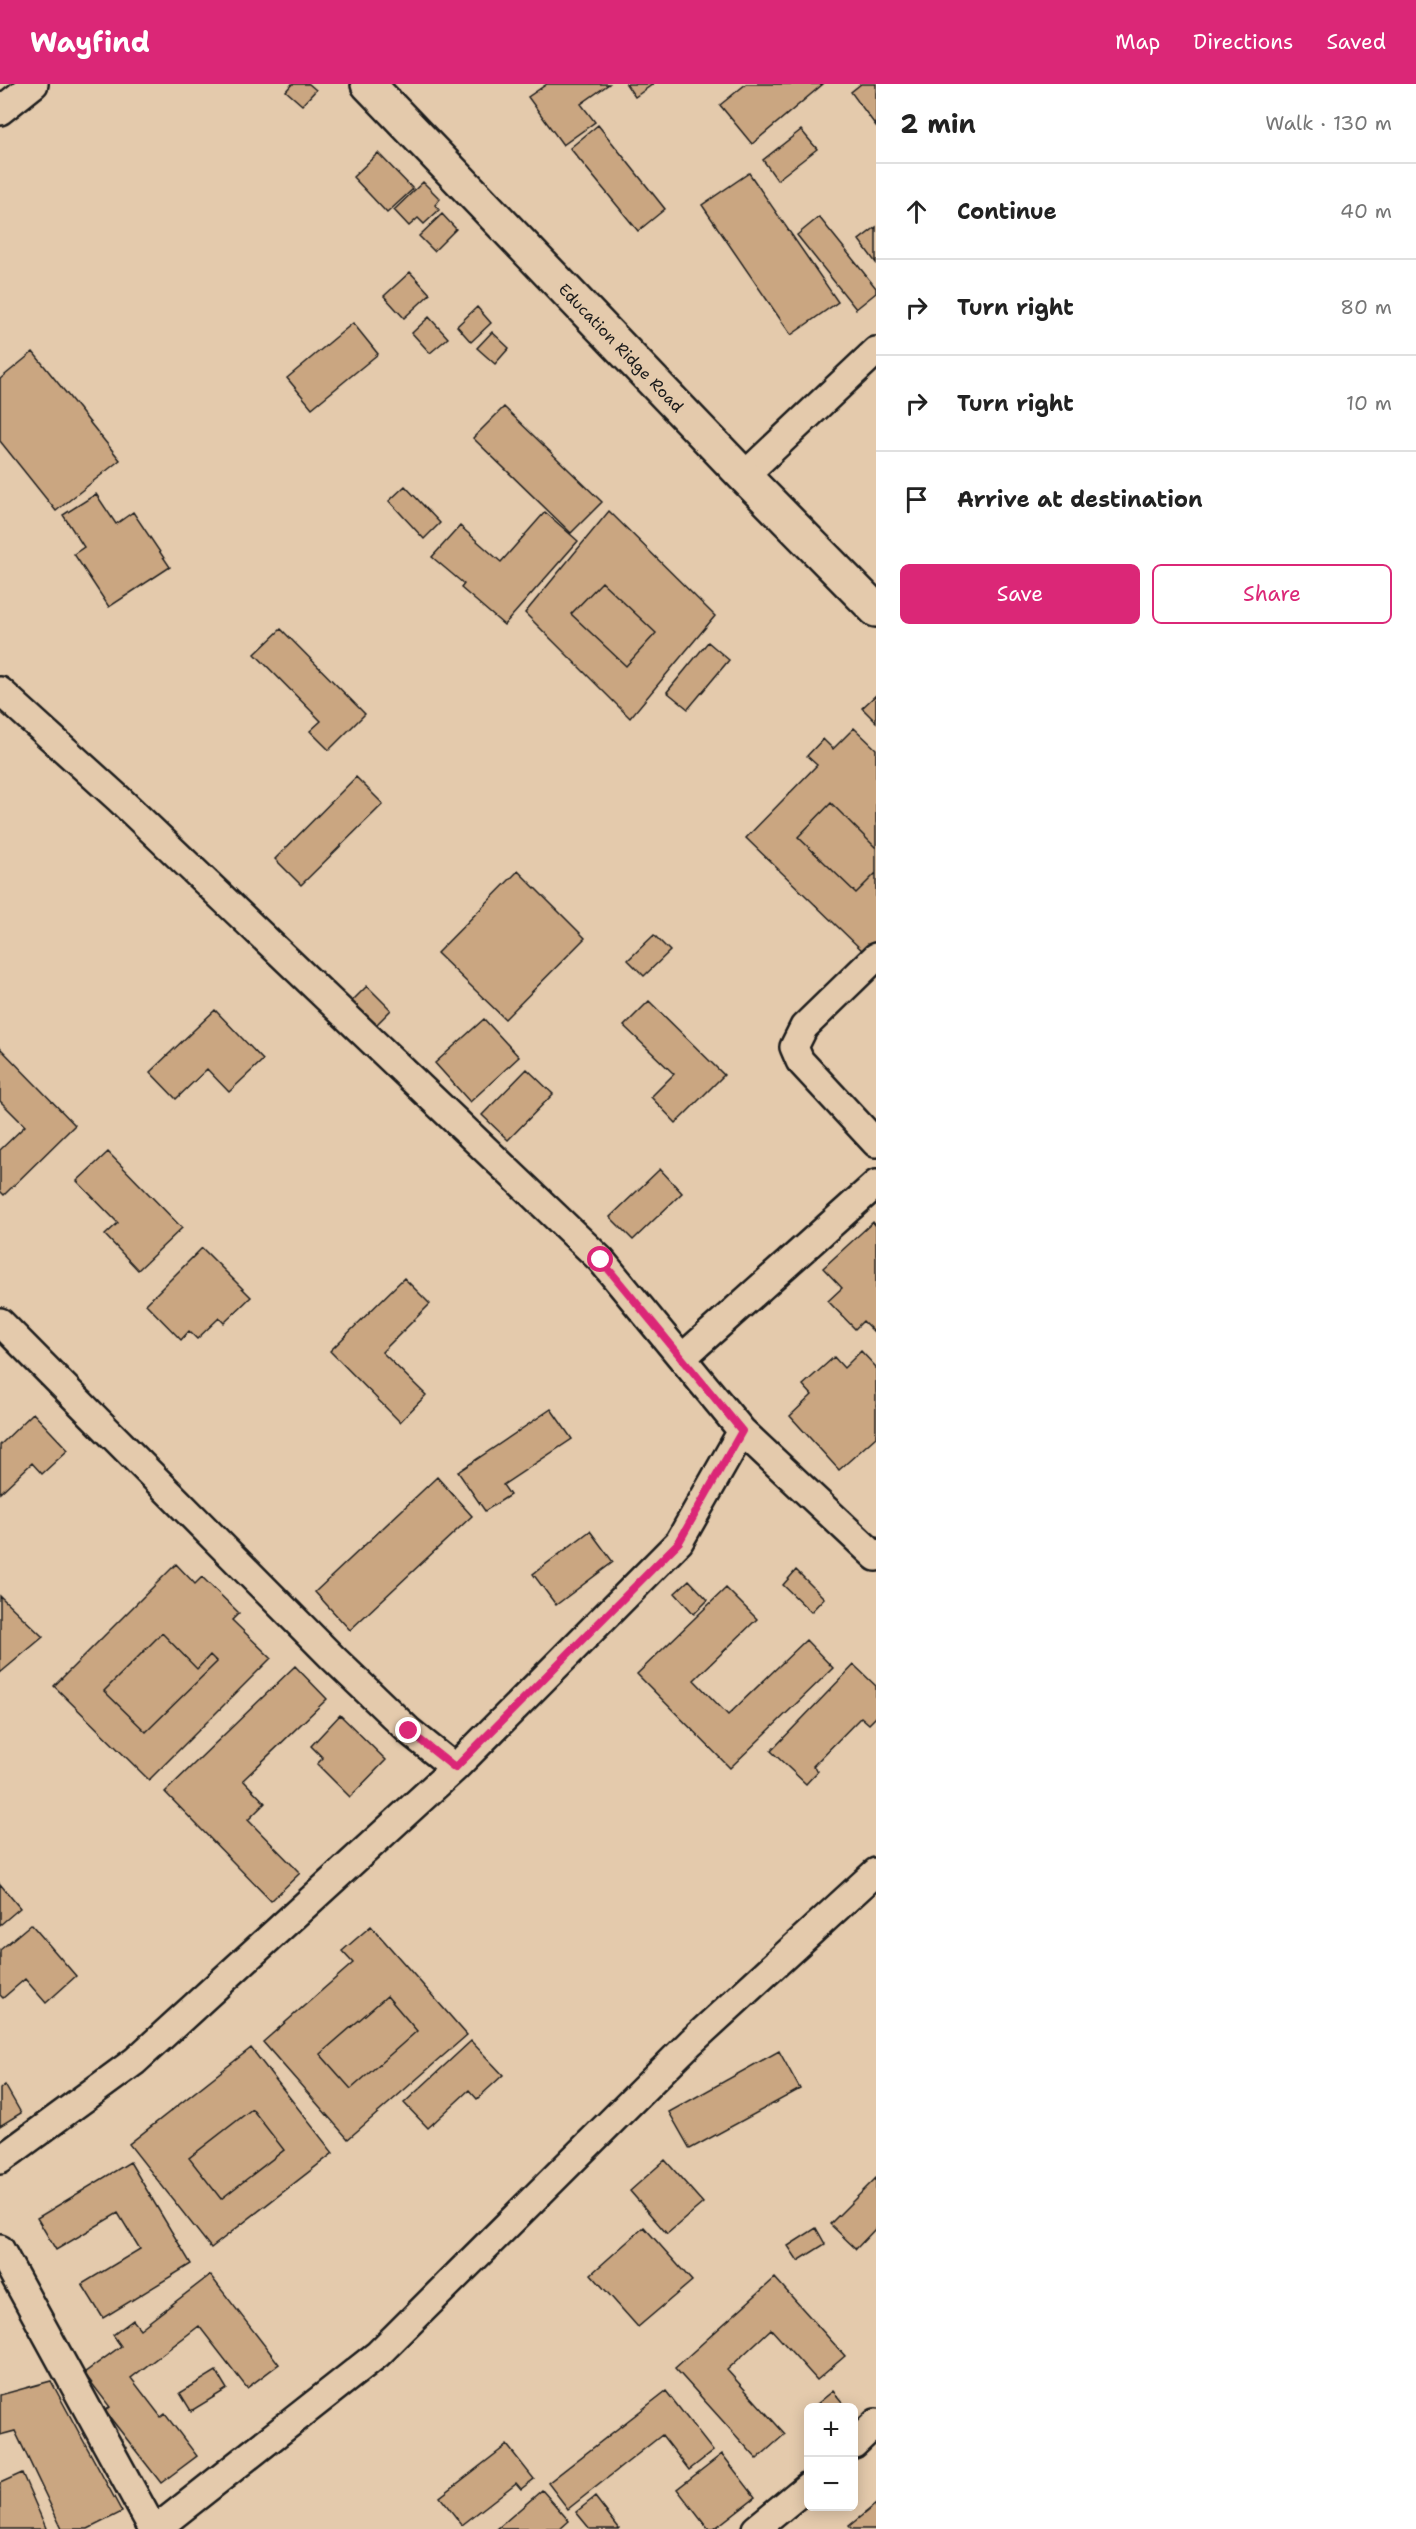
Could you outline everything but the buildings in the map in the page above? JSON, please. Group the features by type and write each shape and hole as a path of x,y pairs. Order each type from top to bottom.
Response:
{"main road":[{"name":"Education Ridge Road","path":"368,84 744,476 876,610"}],"street":[{"path":"0,111 34,84"},
{"path":"744,476 876,351"},
{"path":"0,691 119,799 601,1260 742,1431 876,1557"},
{"path":"876,957 804,1027 794,1047 800,1061 876,1143"},
{"path":"682,1359 876,1184"},
{"path":"0,1322 87,1413 333,1658 409,1731 455,1768"},
{"path":"0,2160 135,2061 455,1768 679,1542 742,1431"},
{"path":"0,2249 154,2529 378,2354 691,2042 876,1872"},
{"path":"858,2440 876,2423"},
{"path":"756,2529 804,2489"}],"route":[{"path":"409,1731 455,1768 679,1542 742,1431 601,1260"}]}
